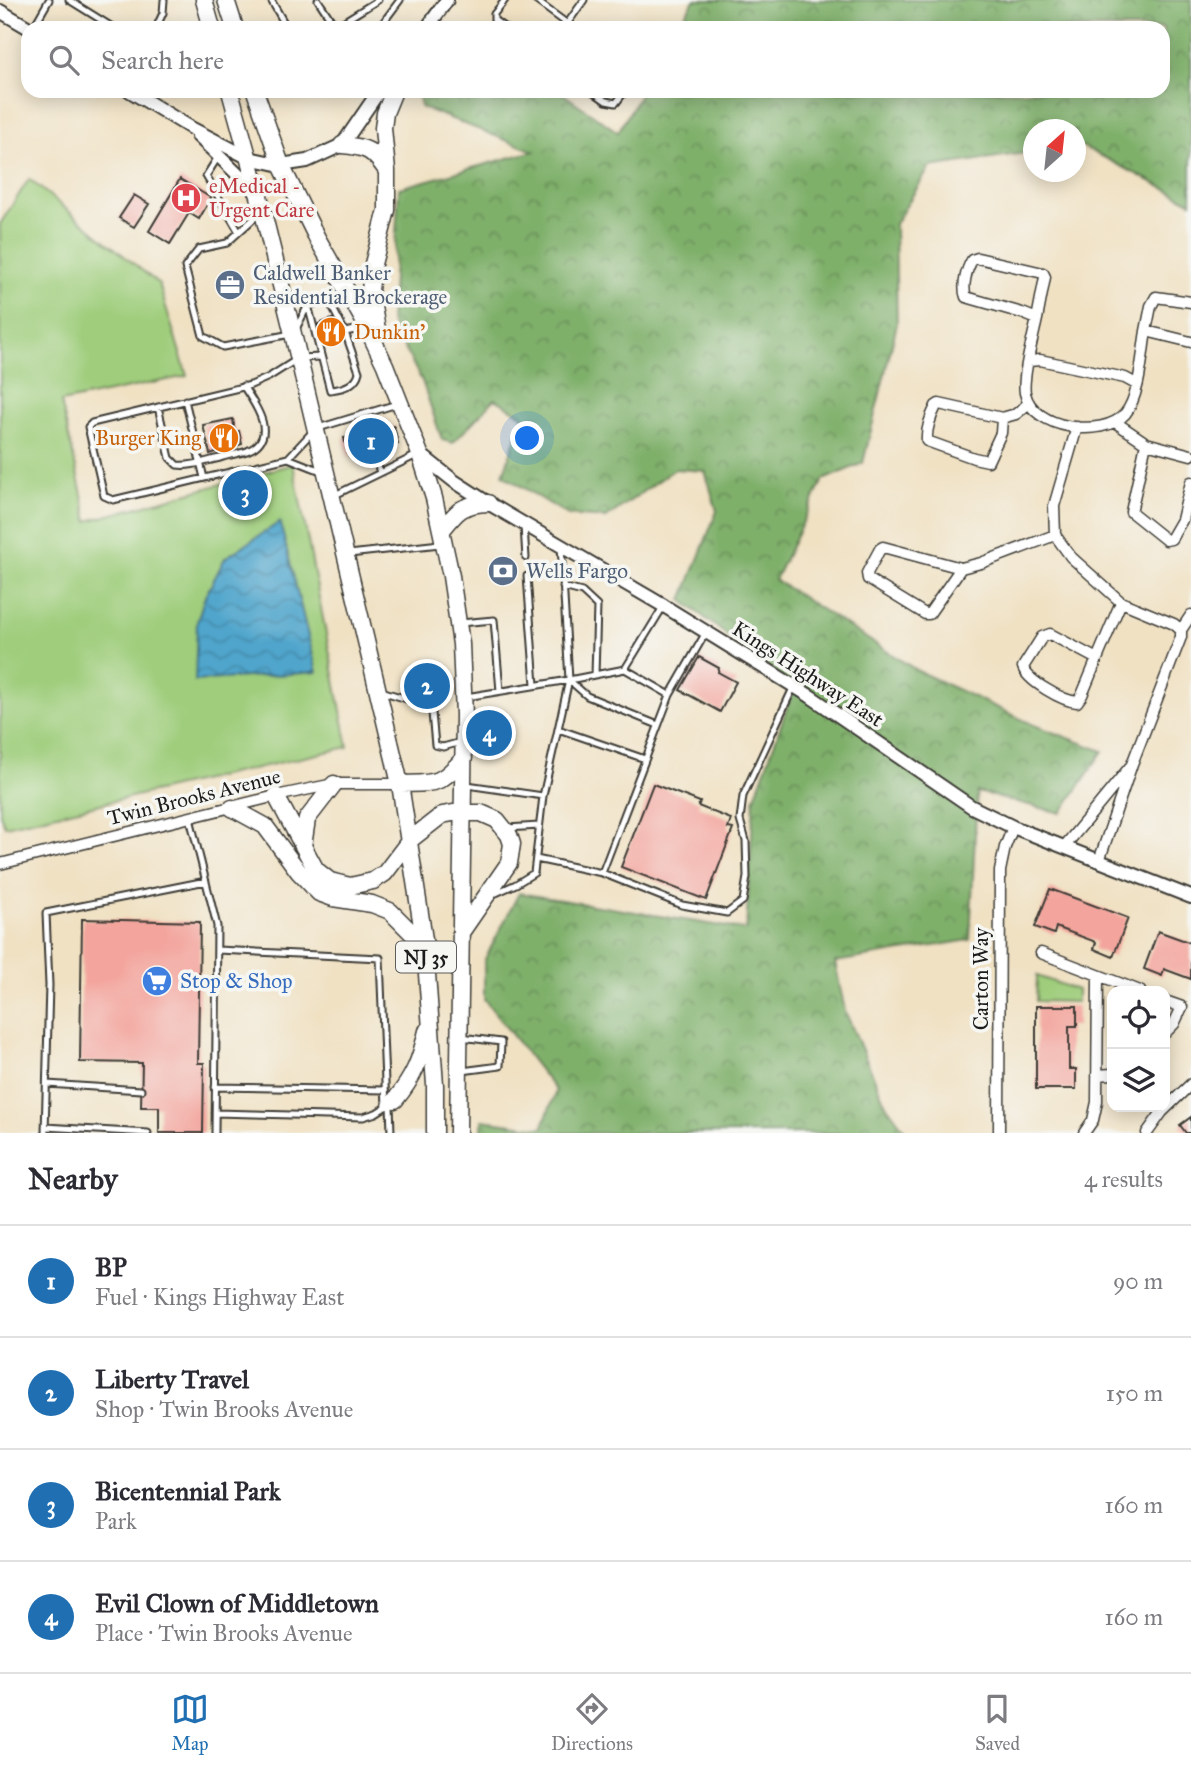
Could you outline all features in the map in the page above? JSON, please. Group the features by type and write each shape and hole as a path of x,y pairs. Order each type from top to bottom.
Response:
{"highway":[{"path":"204,0 210,21"},
{"path":"226,0 233,21"},
{"name":"NJ 35","path":"232,98 299,358 400,784 425,946 435,1085 435,1133"},
{"name":"NJ 35","path":"257,98 281,165 385,365 420,454 443,537 458,623 463,697 458,1133"},
{"path":"385,365 373,318 370,290 373,264 387,210 383,128 391,98"},
{"path":"342,145 366,148 379,158 387,172"},
{"path":"443,537 460,509 475,503 488,503"},
{"path":"400,784 433,783 447,777 464,750"},
{"path":"303,846 307,819 334,784"},
{"path":"276,796 308,858 323,876 341,885 350,886 373,881 385,873 410,840 442,815 488,815 504,828 512,844 511,855 501,877 462,931"},
{"path":"232,808 265,825 311,886 333,898 372,904 390,911 425,946"},
{"path":"389,1100 411,1079 421,1059 431,1016"}],"street":[{"path":"432,21 447,0"},
{"path":"0,10 21,22"},
{"path":"142,98 249,158 281,165 307,161 342,145 370,98"},
{"path":"191,128 261,203"},
{"path":"1037,319 966,298 964,287 972,260 978,258 1043,274 1045,277 1025,395 1036,413 1046,419 1089,429 1115,422 1126,413 1136,384 1151,306 1156,297 1191,302"},
{"path":"1146,331 1191,342"},
{"path":"1029,360 1125,378 1136,384"},
{"path":"1002,418 1001,433 989,461 927,441 932,414 940,404 1002,418 1016,414 1030,403"},
{"path":"1115,422 1146,443 1191,455"},
{"path":"1077,427 1054,506 1055,535 1071,557 1121,602 1174,624 1181,630"},
{"path":"1146,443 1130,506 1136,518 1166,540 1171,539 1182,520 1191,482"},
{"name":"Kings Highway East","path":"420,454 488,503 664,606 793,686 972,807 1013,827 1191,897"},
{"path":"961,568 929,614 871,581 867,573 883,547 961,568 1055,535"},
{"path":"1097,659 1050,634 1045,635 1023,667 1025,674 1054,694 1072,703 1077,702 1082,695 1121,602"},
{"path":"1099,861 1132,764 1172,665 1181,630 1191,615"},
{"path":"1064,847 1132,764"},
{"name":"Twin Brooks Avenue","path":"0,864 334,784 400,784"},
{"name":"Carton Way","path":"999,1133 1000,871 1002,855 1013,827"},
{"path":"1041,953 1127,986"},
{"path":"1084,1133 1096,1110 1098,975"},
{"path":"1170,1028 1186,1009"},
{"path":"1097,1075 1107,1074"},
{"path":"1147,1133 1162,1112 1191,1084"}],"lane":[{"path":"36,21 49,0"},
{"path":"69,0 103,21"},
{"path":"159,21 164,0"},
{"path":"271,0 283,21"},
{"path":"318,0 330,21"},
{"path":"344,21 377,0"},
{"path":"384,21 400,0"},
{"path":"495,21 494,14 505,0"},
{"path":"535,0 563,21"},
{"path":"573,21 584,0"},
{"path":"602,98 617,103 620,98"},
{"path":"218,156 206,176 239,232"},
{"path":"261,203 227,243 199,249 185,267 204,337 223,346 293,334 308,305"},
{"path":"329,301 345,332 359,372 352,383 340,389 330,390 308,305 329,301"},
{"path":"345,332 367,328"},
{"path":"321,357 299,358 269,377 243,386 88,426 104,496 113,500 288,458 315,429 400,404"},
{"path":"158,407 173,462 182,466 247,451 260,439 263,428 261,414 243,386"},
{"path":"185,400 204,478"},
{"path":"363,415 368,433"},
{"path":"373,450 380,473"},
{"path":"332,497 420,454"},
{"path":"288,458 326,473"},
{"path":"524,524 526,558"},
{"path":"346,554 443,537"},
{"path":"487,897 534,873 543,796 569,680 561,545"},
{"path":"527,576 535,685"},
{"path":"563,587 582,592 597,606 595,675"},
{"path":"625,669 664,606"},
{"path":"458,623 494,620 500,691"},
{"path":"602,873 670,695 706,632"},
{"path":"463,697 625,669 670,695"},
{"path":"569,680 587,696 658,725"},
{"path":"536,859 602,873 682,905 727,912 743,901 747,877 746,841 740,820 743,796 793,686"},
{"path":"378,690 423,704 432,713 435,745 464,750"},
{"path":"558,729 645,759"},
{"path":"463,784 543,796"},
{"path":"190,818 217,926 215,1133"},
{"path":"504,828 539,827"},
{"path":"148,1133 45,1130 49,985 46,913 206,881"},
{"path":"217,950 380,958 391,1133"},
{"path":"459,1071 500,1066 501,1042 460,1037"},
{"path":"47,1084 141,1090"},
{"path":"215,1087 389,1100"},
{"path":"215,1113 363,1116 376,1113 389,1100"}],"green space":[{"path":"694,0 1191,0 1191,202 1086,148 1086,119 1023,119 1023,153 930,167 895,224 897,324 863,463 823,480 775,580 918,671 1034,725 1103,751 1061,813 977,792 970,940 835,962 845,1011 885,1103 907,1133 482,1133 482,1120 542,1128 556,1091 484,999 484,961 519,893 746,930 754,800 794,688 682,600 717,511 705,471 675,469 606,518 568,515 503,475 523,416 495,399 453,443 442,440 422,381 390,321 399,188 534,151 421,107 419,98 569,98 618,132 638,98 1170,98 1170,21 682,21"},
{"path":"29,179 159,284 187,376 61,402 88,521 293,464 348,747 5,826 0,814 0,224"},
{"path":"1037,976 1077,990 1077,1002 1036,1001"}],"water":[{"path":"280,522 317,672 195,681 197,622 204,599 225,558"}],"building":[{"path":"180,179 211,198 199,219 189,213 170,244 149,231"},
{"path":"134,195 149,204 134,227 119,218"},
{"name":"Dunkin'","path":"335,318 343,341 326,347 318,324"},
{"name":"Burger King","path":"233,419 235,432 239,431 242,444 210,454 203,425"},
{"path":"394,426 398,444 349,456 344,438"},
{"path":"699,657 736,682 720,712 680,690"},
{"path":"414,676 441,676 441,693 414,693"},
{"path":"653,784 700,802 698,806 731,819 728,828 733,829 706,900 621,867"},
{"path":"1050,889 1128,918 1113,957 1094,949 1096,942 1056,927 1054,934 1035,927"},
{"path":"82,919 200,922 198,1063 204,1063 203,1133 159,1133 159,1107 141,1107 142,1063 80,1062"},
{"path":"1158,931 1191,943 1191,979 1164,969 1162,976 1144,969"},
{"path":"1036,1006 1077,1006 1077,1026 1069,1026 1069,1069 1076,1069 1076,1089 1036,1089"},
{"path":"1191,1117 1191,1133 1186,1133 1180,1125"}],"place":[{"name":"eMedical - Urgent Care","path":"186,198"},
{"name":"Caldwell Banker Residential Brockerage","path":"230,285"},
{"name":"Dunkin'","path":"331,332"},
{"name":"Burger King","path":"224,438"},
{"name":"BP","path":"371,441"},
{"name":"Bicentennial Park","path":"245,493"},
{"name":"Wells Fargo","path":"503,571"},
{"name":"Liberty Travel","path":"427,686"},
{"name":"Evil Clown of Middletown","path":"489,733"},
{"name":"Stop & Shop","path":"157,981"}]}
